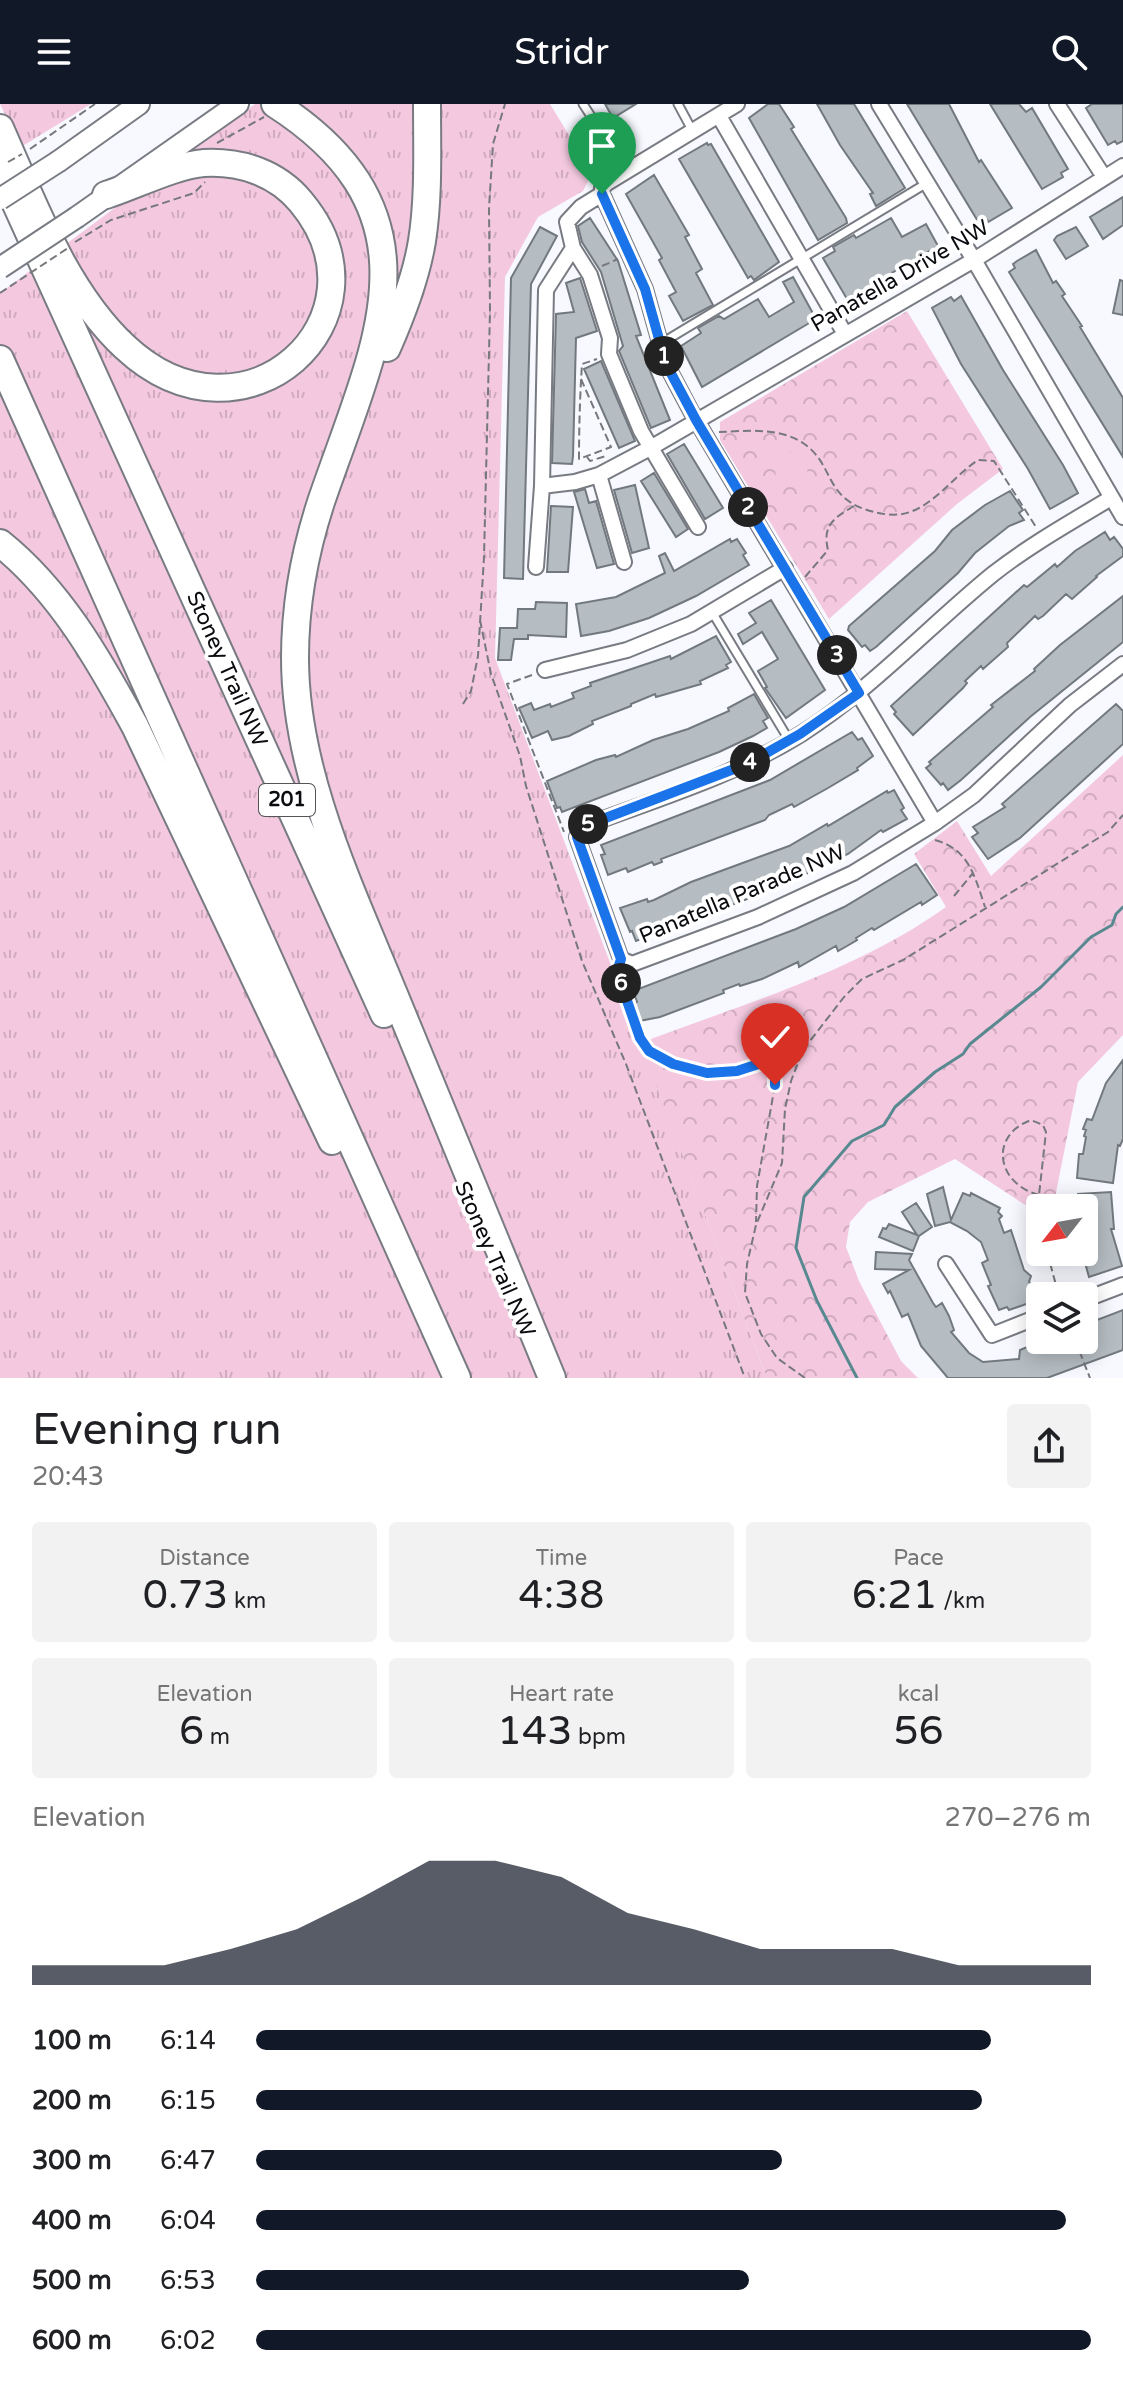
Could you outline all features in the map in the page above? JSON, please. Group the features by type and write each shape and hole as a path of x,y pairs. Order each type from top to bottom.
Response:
{"highway":[{"path":"357,402 366,396 408,297 416,269 425,211 427,104"},
{"path":"271,109 324,142 349,167 373,210 384,268 382,314 357,402 320,505 298,604 295,657 297,698 307,761 369,932 551,1378"},
{"path":"0,128 57,250 88,304 106,327 141,361 190,385 238,388 286,368 314,338 327,305 330,279 327,254 312,217 282,183 234,164 203,163 168,172 106,195"},
{"name":"Stoney Trail NW","path":"4,166 24,222 551,1378"},
{"path":"0,359 455,1378"},
{"path":"0,399 106,621 163,719"},
{"path":"0,543 31,571 75,624 109,678 135,726 336,1148 455,1378"}],"main road":[{"path":"0,199 139,104"},
{"path":"0,268 238,104"}],"street":[{"path":"737,104 607,183 602,188 602,194 645,289 666,364 696,420 859,693 932,830"},
{"path":"879,104 974,260 1123,517"},
{"path":"1057,104 1104,177"},
{"path":"719,116 845,334"},
{"name":"Panatella Drive NW","path":"542,486 599,475 652,447 974,260 1123,166"},
{"path":"602,194 581,207 567,222 573,248 590,275 610,338 609,354 641,431 698,527"},
{"path":"536,567 542,486 546,290 573,248"},
{"path":"599,475 624,562"},
{"path":"577,837 582,827 747,764 789,740 859,693 994,574 1042,539 1111,498"},
{"path":"545,670 627,650 691,624 785,568"},
{"name":"Panatella Parade NW","path":"577,837 621,959 632,964 758,917 853,873 932,830 1070,705 1123,664"},
{"path":"946,1264 992,1335 1026,1322"},
{"path":"1098,1295 1123,1285"}],"lane":[{"path":"583,104 602,133 633,167"},
{"path":"678,104 693,131"},
{"path":"660,344 927,183"},
{"path":"712,612 789,740"}],"path":[{"path":"4,166 95,104"},
{"path":"463,704 471,691 478,656 490,311 489,208 493,144 505,104"},
{"path":"214,145 255,124 271,109"},
{"path":"0,293 97,228 117,218 194,193 201,188 205,178"},
{"path":"597,268 624,257"},
{"path":"581,379 611,447 579,459 581,379 582,364 599,358"},
{"path":"718,432 762,431 801,441 814,451 840,496 854,506 896,515 911,512 978,460 994,461 1042,539"},
{"path":"587,456 590,461 605,456 609,459"},
{"path":"815,469 821,466"},
{"path":"804,578 828,550 826,529 833,519 854,506"},
{"path":"480,620 491,674 520,756 526,786 582,961 626,1064 745,1378"},
{"path":"545,670 507,684 564,832 577,837"},
{"path":"805,1378 777,1358 761,1334 745,1293 747,1264 756,1225 782,1163 785,1109 791,1081 803,1050 862,979 903,960 1108,832 1123,815"},
{"path":"932,830 967,858 986,908"},
{"path":"954,896 974,872"},
{"path":"621,959 617,972 640,1038 649,1051 673,1064 707,1073 737,1071 768,1061 775,1066 775,1085 757,1186 756,1225"},
{"path":"1031,1120 1038,1121 1046,1132 1039,1195 1013,1181 1003,1162 1006,1138 1011,1131 1031,1120"},
{"path":"1081,1354 1090,1378"}],"green space":[{"path":"0,104 91,104 21,147"},
{"path":"255,104 550,104 592,173 583,191 538,217 505,277 495,658 767,1378 0,1378 0,293"},
{"path":"907,311 1003,469 957,504 829,619 720,440 720,422"},
{"path":"777,450 809,453 806,485 775,482"},
{"path":"1123,755 1123,1035 1078,1082 1056,1194 1026,1194 1026,1205 955,1159 868,1202 850,1222 846,1247 859,1281 901,1361 918,1378 767,1378 640,1043 798,985 874,950 946,907 914,854 957,821 991,876"}],"building":[{"path":"605,104 636,104 613,118"},
{"path":"768,104 779,104 846,218 847,223 818,240 749,118"},
{"path":"817,104 854,104 905,188 876,206 870,194 873,193"},
{"path":"907,104 949,104 979,162 981,160 1012,208 988,222 986,218 979,223"},
{"path":"990,104 1019,104 1026,112 1032,108 1068,169 1061,173 1063,177 1042,189"},
{"path":"1092,104 1123,104 1123,141 1108,145 1086,108"},
{"path":"707,143 711,144 779,262 754,280 751,276 748,278 679,159"},
{"path":"654,175 689,235 685,237 702,269 696,273 713,305 683,321 669,296 676,292 659,260 662,258 626,194"},
{"path":"1123,197 1123,225 1103,239 1090,217"},
{"path":"590,218 618,261 641,335 636,336 670,420 651,428 619,351 623,346 601,272 582,242 578,226"},
{"path":"891,218 902,237 926,224 938,246 847,299 823,258 835,251 833,247"},
{"path":"540,227 557,236 531,284 523,579 504,578 511,278"},
{"path":"1076,227 1088,246 1066,259 1054,240"},
{"path":"1036,250 1053,283 1056,281 1065,294 1062,296 1123,398 1123,457 1009,272 1015,268 1013,264"},
{"path":"793,277 816,319 702,387 681,346 701,333 698,328 719,316 724,319 758,299 769,317 794,302 783,282"},
{"path":"580,278 597,331 576,338 572,464 552,463 556,314 574,312 566,283"},
{"path":"1120,280 1123,281 1123,315 1113,313"},
{"path":"961,296 1078,493 1050,509 961,364 932,308 951,297 954,301"},
{"path":"601,361 635,441 619,448 584,369"},
{"path":"684,444 723,508 705,519 667,454"},
{"path":"654,473 688,529 676,537 641,481"},
{"path":"635,485 649,548 632,553 614,490"},
{"path":"585,489 589,503 596,501 614,564 597,568 574,492"},
{"path":"1010,491 1023,510 1019,513 1024,520 1009,526 975,553 958,573 876,647 870,651 865,645 862,647 848,630 849,626 935,551 952,530"},
{"path":"551,506 573,507 568,572 547,572"},
{"path":"1105,532 1110,540 1114,537 1123,549 1123,556 1072,599 1066,594 1043,616 1038,619 1035,616 1007,643 1008,647 983,669 981,666 965,681 967,683 963,688 913,735 894,714 896,712 891,706 1024,585 1027,587 1055,564 1057,567"},
{"path":"730,539 731,542 737,539 749,565 696,596 649,618 581,636 576,604 616,597 665,573 659,556 665,553 674,571"},
{"path":"1123,596 1123,642 1030,717 961,780 948,790 943,783 941,785 926,768 931,764 929,762 993,707 991,705 1035,671 1060,645"},
{"path":"771,600 825,690 786,718 765,688 758,671 778,659 762,632 743,644 738,634 756,623 749,613"},
{"path":"536,602 567,603 566,637 528,635 528,639 514,639 511,660 498,660 500,628 517,628 518,609 535,609"},
{"path":"716,636 731,662 726,665 728,668 700,681 701,684 656,697 655,694 592,721 593,724 569,736 552,740 548,731 532,738 519,708 531,703 534,710 550,704 551,707 574,698 572,693 591,686 590,683 670,656 671,659"},
{"path":"754,694 768,718 763,721 767,728 719,752 562,812 560,807 557,808 547,781 596,760 616,757 653,740 688,729 729,711 728,708"},
{"path":"1116,704 1123,711 1123,744 1020,838 988,859 972,837 978,833 973,827 1005,807 1002,804"},
{"path":"852,732 858,740 862,738 873,756 858,770 828,788 794,807 792,804 769,815 765,820 661,859 662,862 654,865 652,862 628,872 626,868 608,875 601,845 770,780"},
{"path":"894,790 907,819 883,832 881,830 848,854 774,889 636,941 630,932 620,908 647,899 648,902 654,900 691,882 789,846 887,791"},
{"path":"916,864 937,895 922,905 921,902 874,930 872,928 838,951 836,946 799,967 798,962 762,979 739,984 723,990 724,993 660,1017 639,1021 632,1004 637,1002 633,991 796,929 844,907"},
{"path":"1123,1060 1123,1139 1118,1145 1113,1183 1077,1178 1079,1154 1083,1154 1086,1137 1086,1130 1083,1129 1087,1119 1092,1120 1106,1083"},
{"path":"943,1187 951,1220 963,1193 970,1196 971,1193 1000,1208 998,1212 1002,1216 999,1219 1004,1233 1011,1230 1024,1270 1031,1276 1026,1282 1026,1304 999,1310 988,1286 991,1285 982,1263 988,1260 981,1242 950,1222 935,1226 927,1194"},
{"path":"1111,1192 1114,1229 1111,1229 1122,1266 1089,1277 1086,1266 1098,1266 1098,1194 1078,1194"},
{"path":"916,1203 932,1227 919,1236 913,1251 879,1237 889,1224 917,1235 902,1212"},
{"path":"876,1252 912,1254 909,1260 933,1303 936,1307 942,1303 949,1316 954,1330 951,1332 969,1353 983,1362 1019,1359 1020,1350 1026,1348 1026,1354 1098,1354 1098,1320 1123,1310 1123,1350 1047,1378 948,1378 921,1346 908,1314 902,1317 890,1291 888,1293 883,1284 909,1270 875,1269"}],"waterway":[{"path":"857,1378 817,1301 796,1248 804,1197 852,1141 884,1125 895,1107 1041,987 1091,937 1112,925 1123,907"}],"route":[{"path":"602,194 645,289 666,364 696,420 859,693 800,734 747,764 582,827 577,837 621,959 617,972 640,1038 649,1051 673,1064 707,1073 737,1071 768,1061 775,1066 775,1085"}]}
